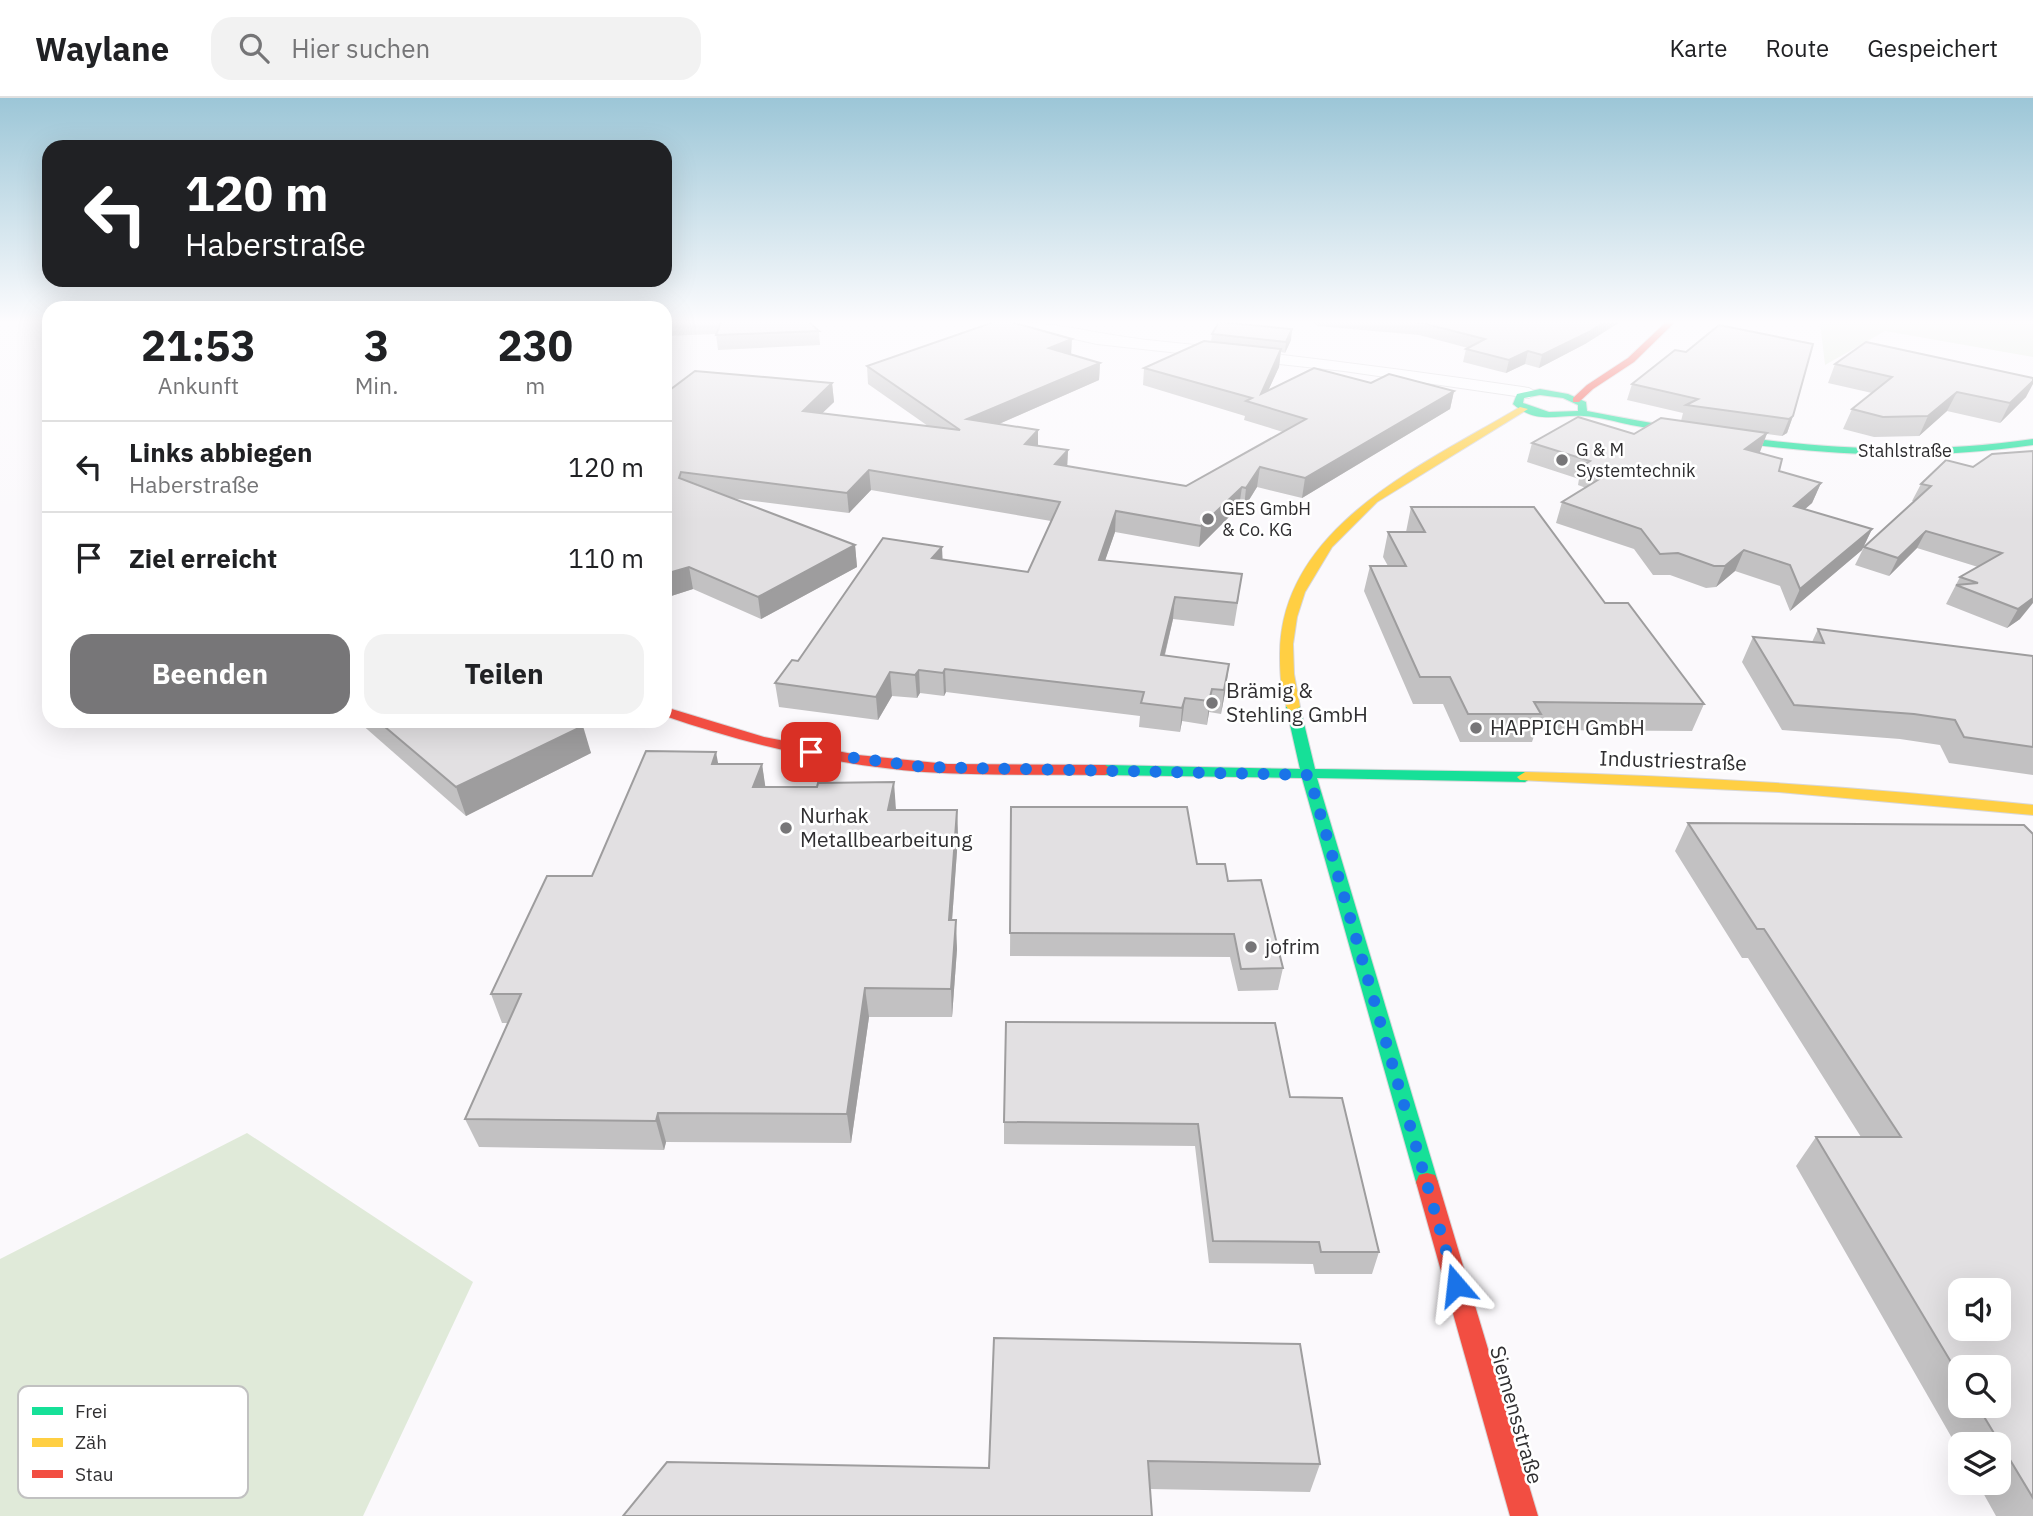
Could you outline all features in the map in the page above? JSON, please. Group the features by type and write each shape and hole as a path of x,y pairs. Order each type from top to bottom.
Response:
{"street":[{"path":"1459,388 1523,401 1548,415 1561,416 1580,406"},
{"path":"1523,401 1562,388"},
{"path":"1580,406 1581,392 1588,388"},
{"path":"1552,393 1580,406"},
{"name":"Siemensstraße","path":"1447,456 1523,401"},
{"name":"Stahlstraße","path":"1580,406 1686,433 1846,451 1935,452 1989,449 2033,442"},
{"name":"Siemensstraße","path":"1524,1516 1309,775 1286,678 1286,629 1291,607 1315,562 1351,519 1409,477 1447,456 1530,419 1548,415"},
{"name":"Industriestraße","path":"672,713 747,737 811,752 924,767 1609,778 1884,793 2033,810"}],"green space":[{"path":"247,1133 473,1282 363,1516 0,1516 0,1259"}],"building":[{"path":"672,388 827,388 803,411 960,430 899,388 1040,388 967,419 1038,430 1025,444 1068,450 1055,464 1186,486 1306,419 1246,401 1252,398 1217,388 1264,388 1261,394 1273,388 1443,388 1454,391 1305,478 1260,467 1246,488 1242,487 1201,526 1116,511 1099,560 1242,574 1237,603 1175,597 1161,655 1229,664 1224,690 1212,689 1209,701 1185,698 1182,708 1141,703 1144,692 945,669 943,673 919,670 915,675 890,672 876,697 775,683 792,660 798,661 883,538 942,547 932,558 1028,572 1060,502 869,470 847,493 681,472 679,478 855,545 758,597 689,567 672,572"},
{"path":"1650,388 1801,388 1793,416 1789,419 1686,405 1698,399"},
{"path":"1878,388 2026,388 2010,403 1957,392 1928,416 1883,417 1852,409"},
{"path":"1578,417 1634,434 1661,418 1767,433 1745,449 1782,459 1779,471 1821,483 1794,506 1872,529 1800,589 1790,565 1744,550 1725,566 1714,566 1678,553 1660,554 1641,529 1562,502 1609,473 1584,465 1590,461 1532,443"},
{"path":"2033,451 2033,598 2018,609 1956,585 1978,583 1960,577 2002,553 1926,531 1898,558 1864,547 1931,486 1921,484 1946,460 1973,467 1992,454"},
{"path":"1411,507 1534,507 1605,603 1628,603 1704,704 1534,702 1541,714 1468,714 1450,677 1420,677 1370,566 1406,566 1388,532 1425,532"},
{"path":"1818,629 2033,656 2033,747 1964,737 1955,720 1914,714 1794,705 1753,637 1824,643"},
{"path":"386,728 579,728 456,787"},
{"path":"646,751 716,752 712,764 762,764 753,787 817,787 818,783 894,782 888,810 957,810 949,920 956,920 951,989 865,988 847,1114 658,1113 656,1121 465,1119 521,994 491,994 547,876 592,876"},
{"path":"1011,807 1187,807 1197,864 1225,864 1228,881 1261,880 1283,968 1241,969 1234,934 1010,933"},
{"path":"1688,823 2024,825 2033,834 2033,1498 2011,1461 2011,1432 1993,1432 1985,1418 2011,1418 2011,1355 1948,1357 1816,1137 1901,1137 1764,929 1757,929"},
{"path":"1006,1022 1275,1023 1290,1097 1342,1098 1379,1252 1321,1252 1319,1242 1213,1241 1198,1124 1004,1122"},
{"path":"994,1338 1300,1344 1320,1464 1148,1461 1152,1516 623,1516 667,1462 989,1468"}],"traffic: fast":[{"path":"1540,392 1565,396 1583,404 1582,413 1549,415 1533,412 1518,404 1520,396 1540,392"},
{"path":"1582,413 1749,441 1865,452 1979,450 2033,442"},
{"path":"1293,707 1309,776 1427,1182"},
{"path":"1105,770 1525,777"}],"traffic: slow":[{"path":"1293,707 1287,674 1290,617 1299,592 1328,545 1373,500 1523,409"},
{"path":"1525,777 1779,787 2033,810"}],"traffic: jam":[{"path":"1576,400 1589,388"},
{"path":"672,713 728,732 858,760 947,768 1105,770"},
{"path":"1427,1182 1524,1516"}],"place":[{"name":"G & M Systemtechnik","path":"1562,460"},
{"name":"GES GmbH & Co. KG","path":"1208,519"},
{"name":"Brämig & Stehling GmbH","path":"1212,703"},
{"name":"HAPPICH GmbH","path":"1476,728"},
{"name":"Nurhak Metallbearbeitung","path":"786,828"},
{"name":"jofrim","path":"1251,947"}],"route":[{"path":"811,752 924,767 1309,775 1456,1285"}]}
